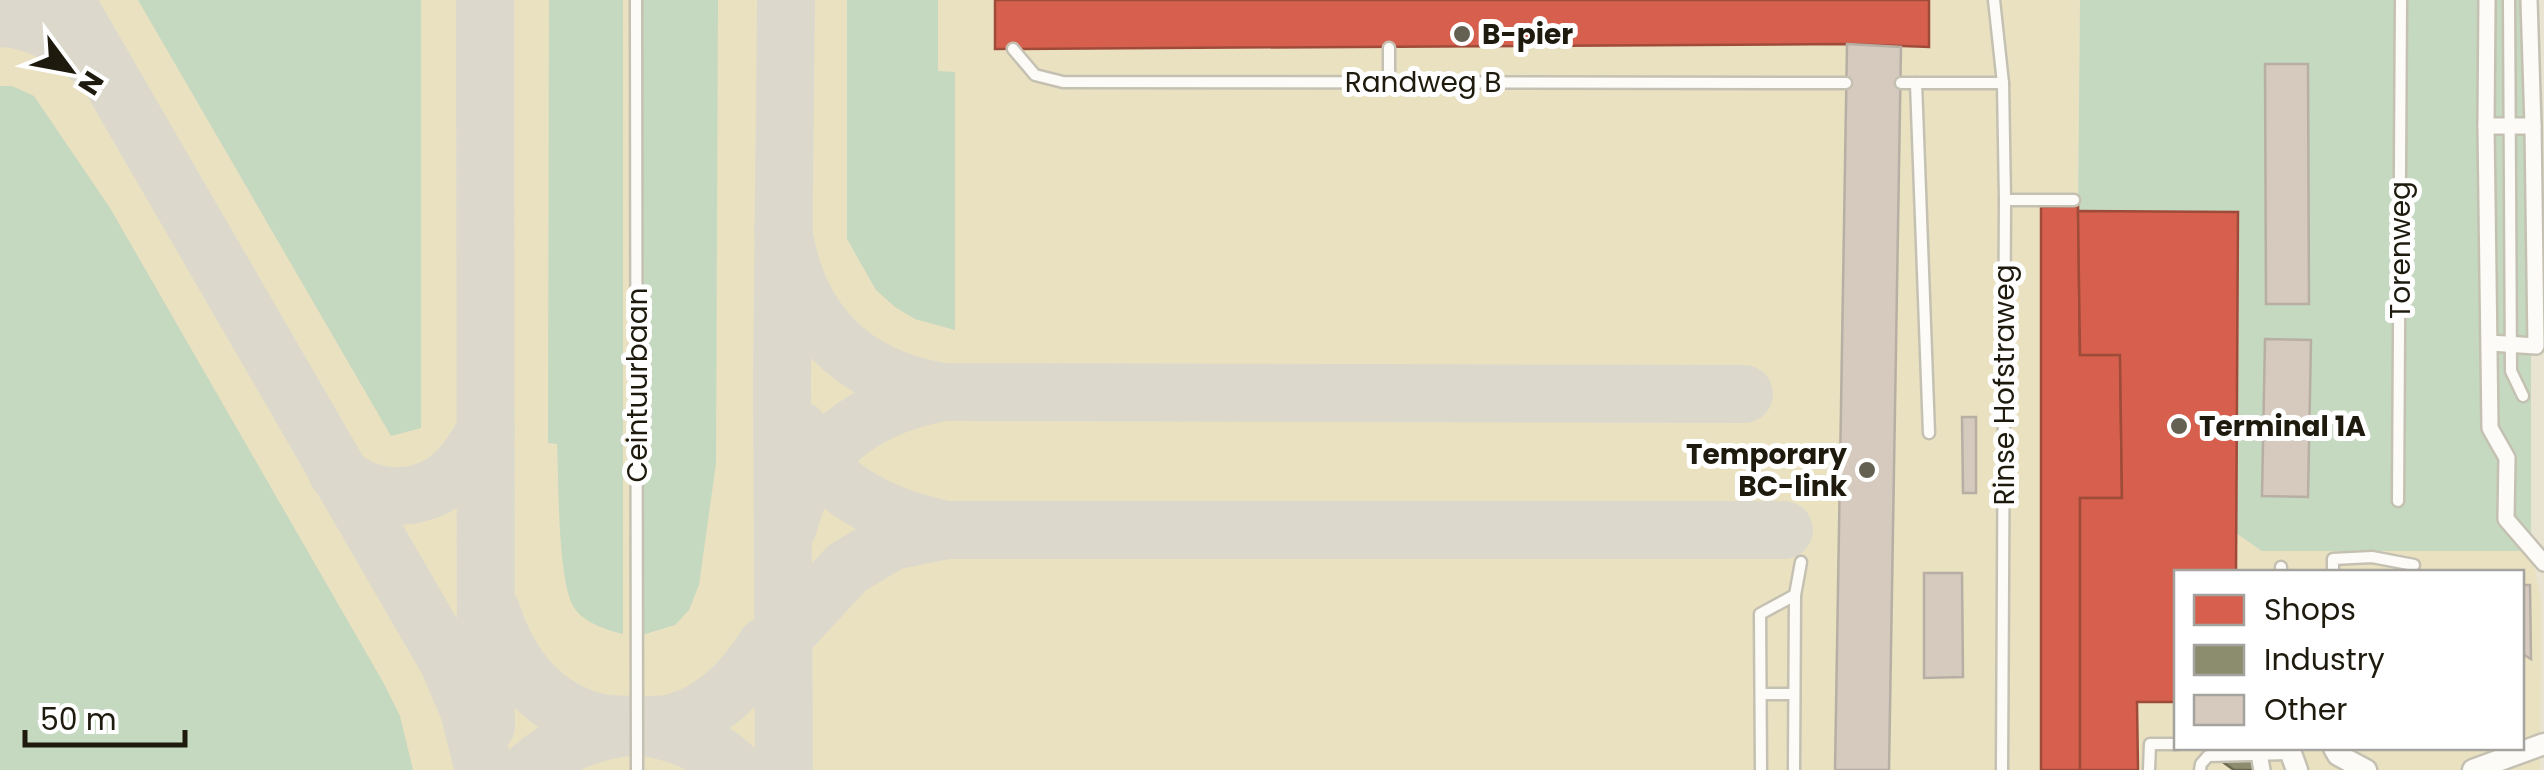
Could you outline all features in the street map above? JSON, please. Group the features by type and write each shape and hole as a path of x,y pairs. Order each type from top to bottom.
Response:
{"street":[{"path":"2487,0 2490,428 2506,458 2506,519 2544,563"},
{"path":"2490,343 2536,346 2529,0"},
{"path":"2486,126 2533,126"},
{"path":"2473,770 2544,744"},
{"path":"2335,750 2366,770"}],"lane":[{"name":"Ceintuurbaan","path":"636,0 636,770"},
{"name":"Rinse Hofstraweg","path":"1994,0 2002,83 2005,200 2002,770"},
{"name":"Torenweg","path":"2398,501 2401,0"},
{"path":"2510,0 2510,371 2522,396"},
{"path":"1389,82 1390,48"},
{"name":"Randweg B","path":"1013,50 1035,75 1063,82 1846,82"},
{"path":"1901,82 2002,83"},
{"path":"1916,83 1929,432"},
{"path":"2005,200 2074,200"},
{"path":"2333,570 2333,559 2372,557 2414,565"},
{"path":"1794,770 1795,595 1801,562"},
{"path":"1762,770 1760,614 1795,595"},
{"path":"1761,694 1794,694"},
{"path":"2149,770 2150,744 2174,744"},
{"path":"2200,770 2208,756 2292,757"}],"shaded area":[{"path":"0,0 2080,0 2078,211 2238,212 2236,533 2262,551 2531,551 2541,600 2540,770 0,770"}],"green space":[{"path":"138,0 421,0 421,428 391,436"},
{"path":"549,0 623,0 623,634 584,618 569,596 562,555 557,444 548,443"},
{"path":"643,0 718,0 716,463 699,585 689,610 675,625 642,635"},
{"path":"847,0 938,0 938,71 955,72 955,330 915,319 895,307 876,290 847,239"},
{"path":"2080,0 2531,0 2531,551 2262,551 2236,533 2238,212 2078,211"},
{"path":"0,86 12,86 34,96 110,208 383,682 400,716 413,770 0,770"}],"building: Shops":[{"name":"B-pier","path":"995,0 1929,0 1929,47 1847,44 995,49"},
{"path":"2078,206 2080,355 2120,355 2122,498 2080,498 2080,770 2041,770 2041,207"},
{"name":"Terminal 1A","path":"2078,211 2238,212 2236,570 2174,570 2174,702 2137,702 2138,770 2080,770 2080,498 2122,498 2120,355 2080,355"}],"building: Industry":[{"path":"2206,750 2239,750 2268,770 2234,770"}],"building: Other":[{"name":"Temporary BC-link","path":"1847,44 1901,47 1889,770 1835,770"},
{"path":"2265,64 2308,64 2309,304 2266,304"},
{"path":"2265,339 2311,340 2308,497 2262,496"},
{"path":"1962,417 1976,417 1976,493 1963,493"},
{"path":"1924,573 1962,573 1963,677 1924,678"},
{"path":"2524,585 2530,585 2531,659 2524,655"}],"taxiway":[{"path":"65,0 448,661 469,710 484,770"},
{"path":"485,0 486,726"},
{"path":"784,770 782,382 786,0"},
{"path":"0,18 28,22 54,33 99,65"},
{"path":"783,230 801,292 834,340 882,374 944,392 1744,394"},
{"path":"788,527 810,474 844,434 890,408 944,392"},
{"path":"337,472 349,482 378,494 410,495 425,491 458,470 486,430"},
{"path":"799,430 824,470 860,498 901,517 946,530"},
{"path":"746,677 847,568 892,541 946,530 1784,530"},
{"path":"492,613 519,668 562,708 601,723 675,734 713,752 736,770"},
{"path":"530,770 566,745 591,735 673,723 702,711 738,683 766,646"}],"place":[{"name":"B-pier","path":"1462,34"},
{"name":"Terminal 1A","path":"2179,426"},
{"name":"Temporary BC-link","path":"1867,470"}]}
